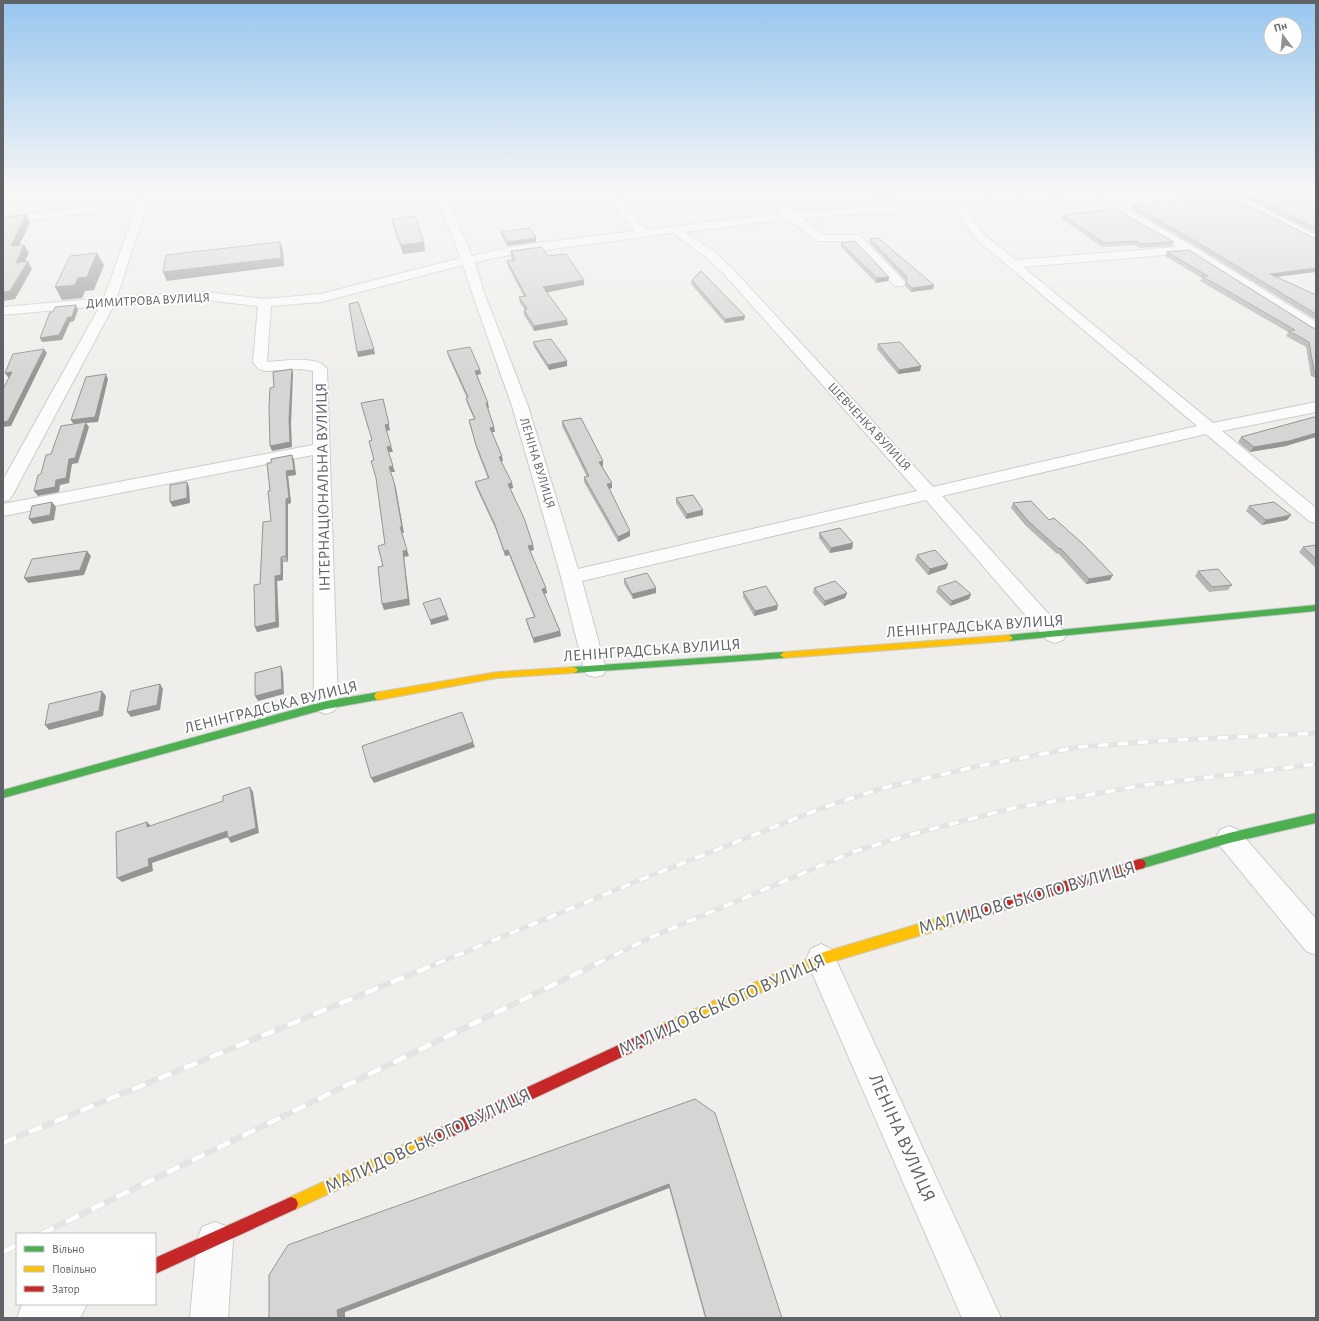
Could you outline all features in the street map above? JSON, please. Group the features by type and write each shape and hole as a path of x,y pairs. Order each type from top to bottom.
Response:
{"street":[{"path":"3,496 109,301 125,255"},
{"name":"ЛЕНІНА ВУЛИЦЯ","path":"466,255 477,290 520,406 571,577 595,669"},
{"name":"ДИМИТРОВА ВУЛИЦЯ","path":"3,311 109,301 206,296 266,303 321,298 493,255"},
{"name":"ШЕВЧЕНКА ВУЛИЦЯ","path":"710,255 727,270 929,493 1055,635"},
{"path":"872,255 899,283"},
{"path":"1002,255 1211,428 1316,518"},
{"path":"1013,264 1131,255"},
{"path":"1198,255 1316,328"},
{"name":"ІНТЕРНАЦІОНАЛЬНА ВУЛИЦЯ","path":"266,303 260,362 265,367 296,364 314,366 320,369 326,705"},
{"path":"571,577 1211,428 1316,406"},
{"path":"3,510 322,448"},
{"name":"ЛЕНІНГРАДСЬКА ВУЛИЦЯ","path":"3,794 326,705 497,675 1055,635 1316,608"},
{"name":"МАЛИДОВСЬКОГО ВУЛИЦЯ","path":"156,1266 215,1240 715,1006 821,959 1229,838 1316,818"},
{"path":"1229,838 1316,941"},
{"name":"ЛЕНІНА ВУЛИЦЯ","path":"821,959 982,1318"},
{"path":"209,1318 215,1240"},
{"path":"36,1318 66,1305"}],"building":[{"path":"3,255 20,255 16,263 28,261 10,291 3,292"},
{"path":"96,255 87,277 78,278 75,285 55,287 70,256"},
{"path":"166,255 281,255 281,258 163,272"},
{"path":"513,255 547,255 548,256 566,255 584,280 543,287 567,320 534,326 524,310 527,309 519,297 526,296 507,261 515,260"},
{"path":"853,255 868,255 889,277 877,278"},
{"path":"885,255 898,255 934,285 912,288 906,282 907,278"},
{"path":"1172,255 1196,255 1313,328 1316,328 1316,372 1314,371 1309,342 1289,331 1295,330 1202,276 1208,276"},
{"path":"1218,255 1316,255 1316,268 1270,274 1316,295 1316,314"},
{"path":"701,271 745,316 725,319 692,280"},
{"path":"358,302 374,349 357,352 349,304"},
{"path":"76,305 72,317 68,317 59,335 40,338 50,312 53,312 55,307"},
{"path":"551,339 567,361 548,365 533,342"},
{"path":"900,342 921,366 899,370 878,344"},
{"path":"470,347 480,370 475,371 488,403 486,403 494,427 490,428 502,456 499,457 512,483 508,484 524,518 533,545 528,546 546,588 542,589 560,631 533,638 526,619 535,617 508,550 504,551 495,525 475,482 489,478 476,445 469,420 475,419 466,398 468,397 447,351"},
{"path":"44,349 8,421 3,422 3,389 12,372 5,373 13,354"},
{"path":"292,369 289,419 290,442 270,446 269,407 270,388 274,387 273,372"},
{"path":"106,374 95,417 71,420 86,377"},
{"path":"383,399 389,424 385,425 391,446 387,447 393,466 389,467 394,482 402,527 400,527 407,550 403,551 408,599 382,604 378,567 383,566 378,546 385,544 376,478 371,461 374,460 369,441 372,440 361,403"},
{"path":"1314,417 1316,418 1316,433 1289,441 1254,447 1241,437"},
{"path":"581,418 603,461 599,462 612,483 607,484 630,531 618,537 584,477 589,476 562,421"},
{"path":"86,422 75,458 69,459 66,478 56,480 55,487 34,491 38,475 41,474 46,455 51,454 61,426"},
{"path":"292,455 294,470 286,471 289,498 286,499 286,556 281,557 281,575 275,576 276,622 255,627 254,585 260,584 263,522 271,521 267,463 271,463 271,459"},
{"path":"187,482 187,498 170,502 170,485"},
{"path":"693,495 703,510 687,514 676,498"},
{"path":"1031,501 1049,520 1054,518 1083,544 1113,575 1089,579 1060,548 1059,549 1028,521 1013,503"},
{"path":"52,502 50,515 29,519 32,506"},
{"path":"1274,502 1291,515 1266,520 1249,506"},
{"path":"840,528 853,543 831,548 819,533"},
{"path":"1316,545 1316,559 1303,547"},
{"path":"935,550 948,564 930,569 917,555"},
{"path":"87,551 80,570 24,578 32,559"},
{"path":"1218,569 1232,585 1212,587 1198,571"},
{"path":"647,573 656,588 632,594 624,579"},
{"path":"835,581 847,593 825,601 814,588"},
{"path":"956,581 971,594 952,601 938,587"},
{"path":"766,586 778,605 755,611 743,592"},
{"path":"440,598 447,615 430,620 423,603"},
{"path":"281,666 282,689 255,696 255,673"},
{"path":"160,684 157,705 127,712 131,691"},
{"path":"102,691 99,711 45,725 49,704"},
{"path":"462,712 473,742 371,778 362,746"},
{"path":"250,787 256,828 228,838 227,831 148,859 149,866 117,878 116,832 147,822 147,827 223,801 223,796"},
{"path":"695,1099 715,1113 782,1318 706,1318 669,1184 337,1310 338,1318 269,1318 269,1275 288,1245"}],"railway":[{"path":"436,964 635,882 822,808 883,788 979,766 1079,747 1159,741 1316,733"},
{"path":"596,964 654,936 853,852 905,836 1009,809 1139,786 1316,764"},
{"path":"3,1143 438,963"},
{"path":"43,1233 598,963"},
{"path":"3,1252 16,1246"}],"traffic: fast":[{"path":"1009,638 1316,608"},
{"path":"573,670 784,655"},
{"path":"3,794 326,705 379,696"},
{"path":"1140,864 1229,838 1316,818"}],"traffic: slow":[{"path":"784,655 1009,638"},
{"path":"379,696 497,675 573,670"},
{"path":"664,1030 821,959 972,914"},
{"path":"291,1204 427,1141"}],"traffic: jam":[{"path":"972,914 1140,864"},
{"path":"427,1141 664,1030"},
{"path":"156,1266 291,1204"}]}
